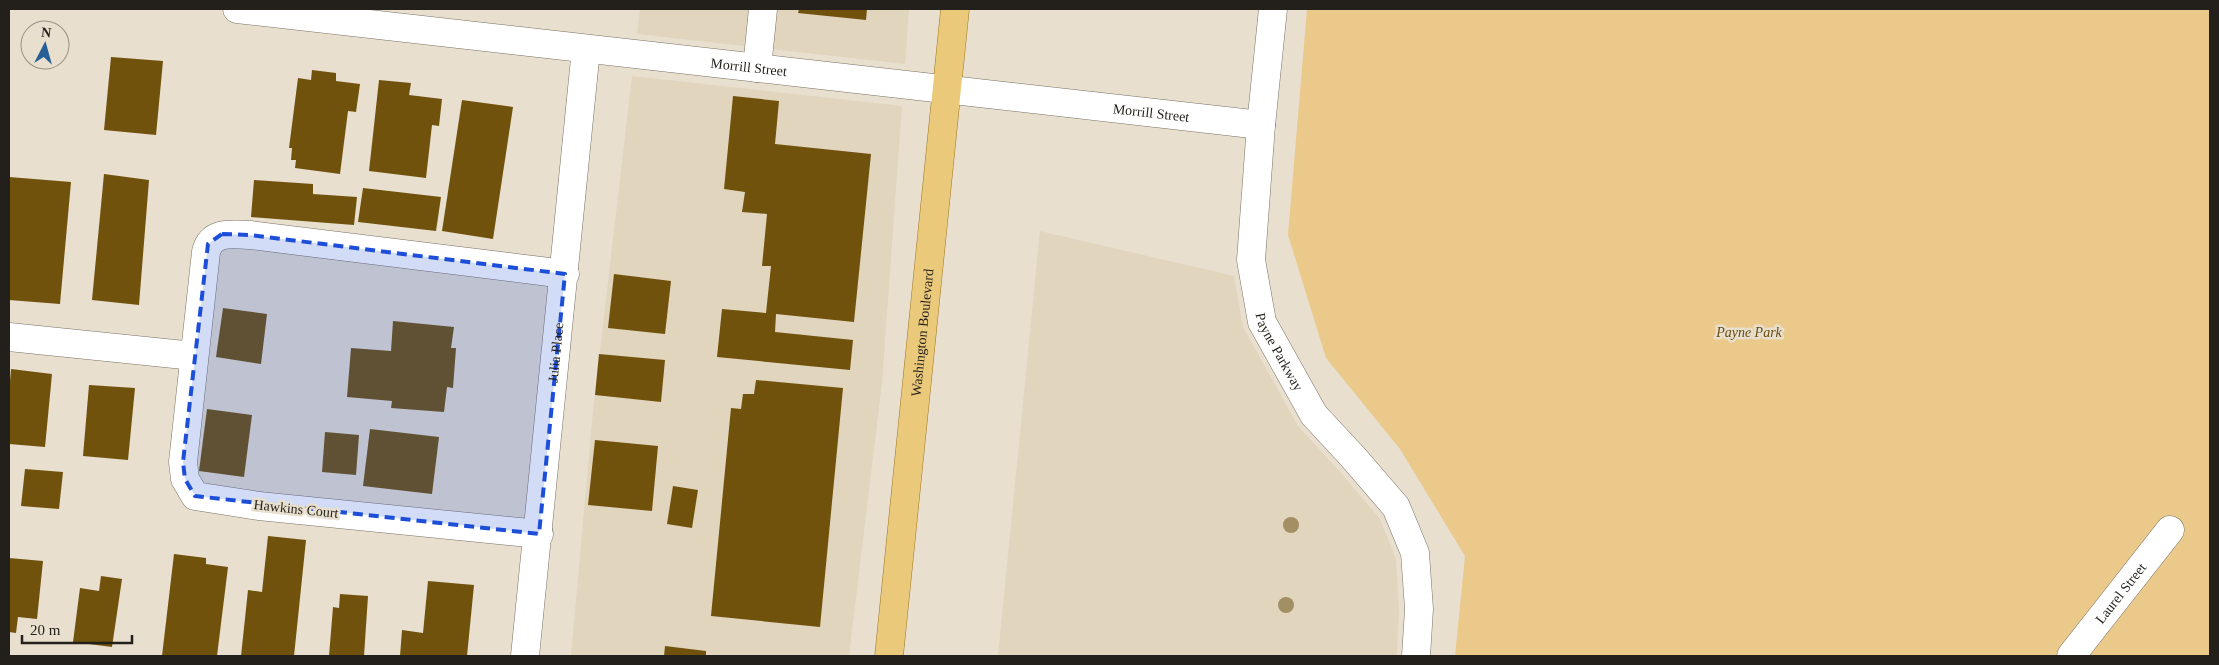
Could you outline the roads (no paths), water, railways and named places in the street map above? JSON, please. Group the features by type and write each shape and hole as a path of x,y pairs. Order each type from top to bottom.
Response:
{"main road":[{"name":"Washington Boulevard","path":"889,656 955,9"}],"street":[{"name":"Morrill Street","path":"237,9 1261,125"},
{"path":"757,68 763,9"},
{"name":"Payne Parkway","path":"1273,9 1261,125 1251,260 1262,322 1314,415 1396,507 1415,554 1419,609 1416,656"},
{"name":"Julia Place","path":"526,656 586,49"},
{"name":"Hawkins Court","path":"539,534 259,506 195,496 185,479 183,462 206,252 208,244 222,234 250,235 565,274"},
{"path":"9,337 194,356"},
{"name":"Laurel Street","path":"2071,656 2170,530"}],"park label":[{"name":"Payne Park","path":"1749,332"}]}
